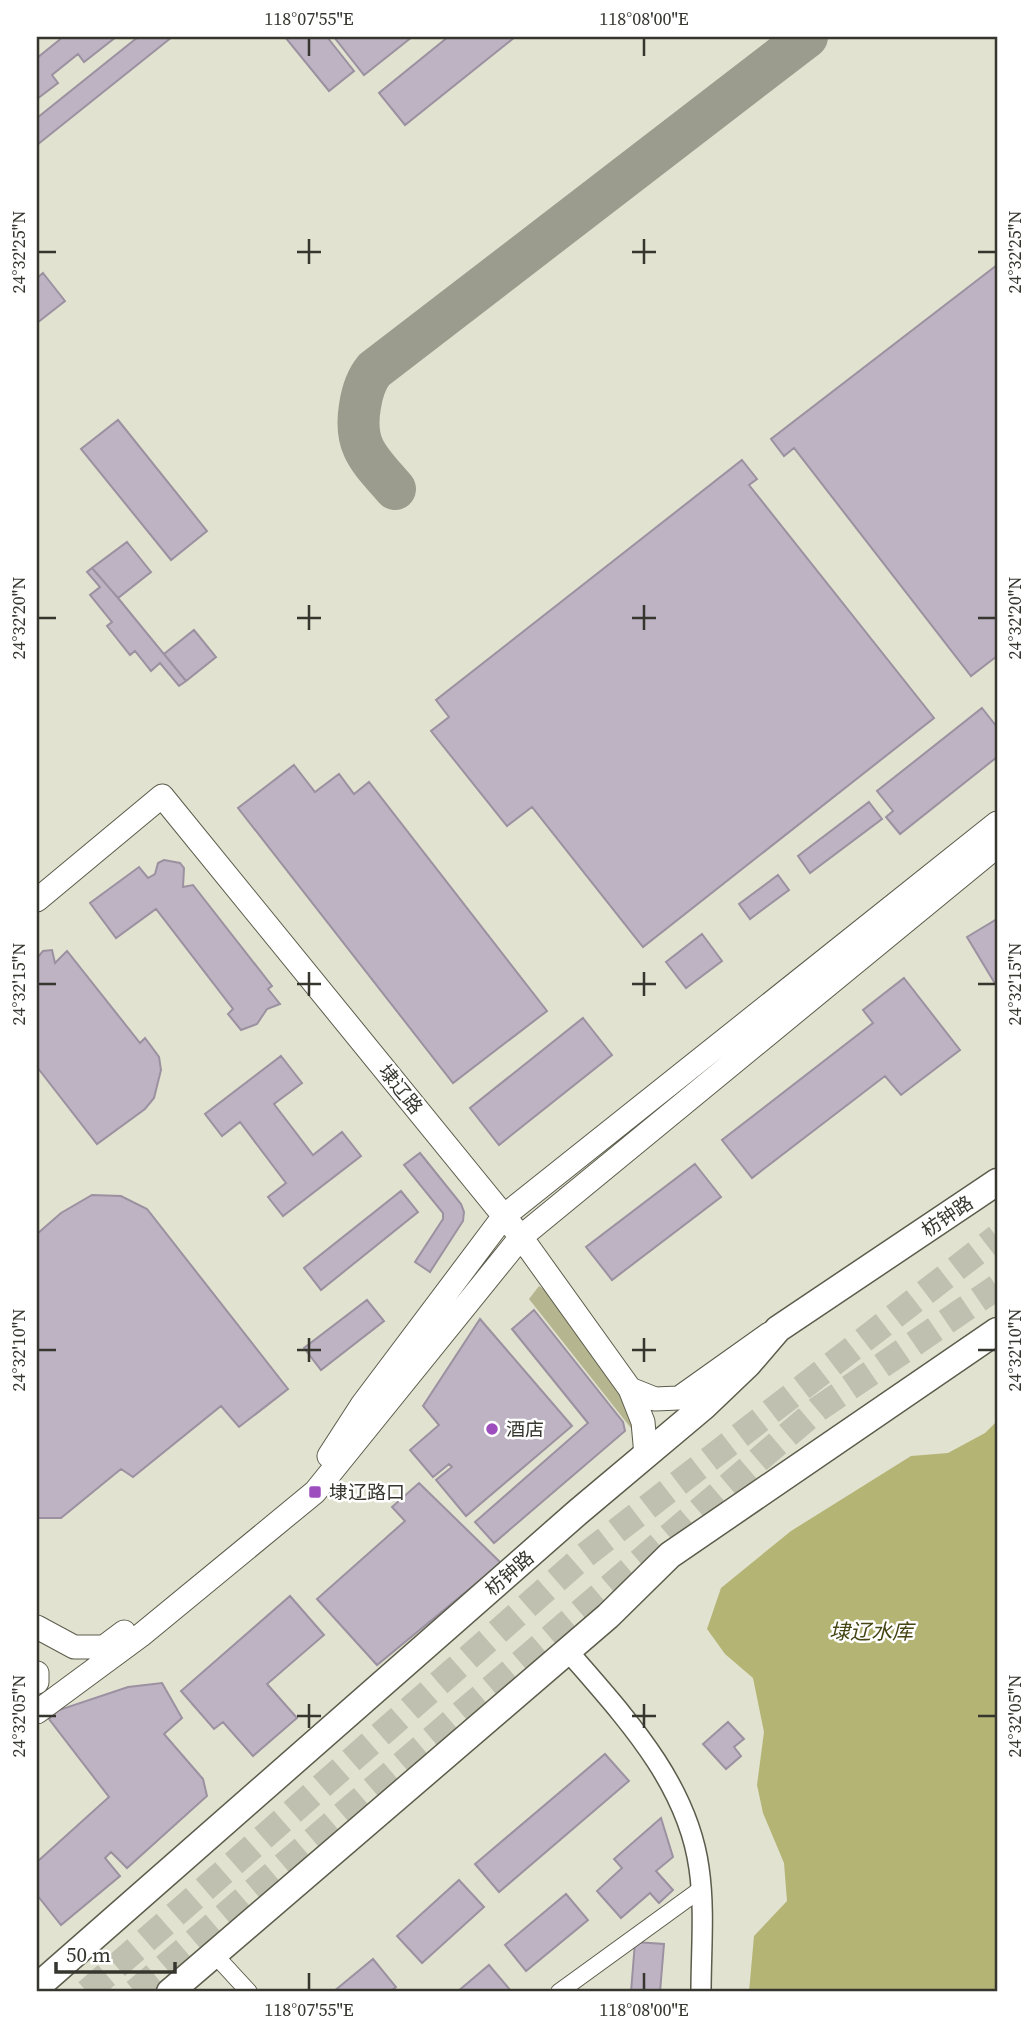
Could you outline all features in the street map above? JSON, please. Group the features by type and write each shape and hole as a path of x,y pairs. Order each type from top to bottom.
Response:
{"highway":[{"name":"枋钟路","path":"37,1987 739,1373 778,1329 997,1182"},
{"path":"170,1992 568,1650 670,1555 997,1331"}],"main road":[{"name":"埭辽路","path":"37,900 162,796 522,1237 630,1390 643,1422 646,1455"},
{"path":"37,1627 74,1647 104,1647 309,1487 362,1405 504,1216 997,823"},
{"path":"37,1712 140,1636 315,1492 522,1237 997,846"},
{"path":"630,1390 656,1399 679,1398 756,1340 778,1329"},
{"path":"37,1673 37,1682"}],"street":[{"path":"568,1650 635,1728 679,1800 693,1838 701,1889 701,1992"},
{"path":"559,1992 701,1889"},
{"path":"214,1954 249,1992"}],"green space":[{"path":"539,1286 548,1292 627,1399 638,1437 529,1299"}],"water":[{"name":"埭辽水库","path":"997,1421 997,1992 749,1992 754,1936 787,1901 784,1863 763,1813 757,1785 764,1732 753,1678 725,1654 707,1629 721,1588 791,1531 911,1456 948,1453 985,1433"}],"building":[{"path":"63,37 116,37 84,62 78,54 52,75 58,83 37,99 37,58"},
{"path":"138,37 172,37 37,145 37,118"},
{"path":"285,37 327,37 354,71 329,91"},
{"path":"334,37 412,37 364,75"},
{"path":"448,37 515,37 405,125 379,93"},
{"path":"997,265 997,656 971,676 794,448 784,456 771,439"},
{"path":"43,273 65,301 37,323 37,278"},
{"path":"118,420 207,531 171,560 81,449"},
{"path":"742,460 757,479 749,485 934,718 643,947 532,807 507,826 431,731 449,717 436,700"},
{"path":"127,542 151,572 118,598 92,568"},
{"path":"92,568 186,681 179,686 160,663 151,671 135,651 130,655 107,626 112,622 90,595 100,587 87,572"},
{"path":"194,630 216,657 186,681 164,654"},
{"path":"982,708 997,727 997,757 900,834 886,817 893,811 877,791"},
{"path":"294,765 315,792 339,774 354,794 369,782 547,1011 453,1083 238,808"},
{"path":"869,802 882,819 810,873 798,856"},
{"path":"164,860 180,863 184,868 183,887 193,885 272,986 268,989 280,1004 267,1009 257,1024 241,1030 228,1014 233,1009 156,909 116,938 90,903 139,867 148,878 155,874 158,863"},
{"path":"778,875 789,890 750,919 739,904"},
{"path":"997,919 997,987 967,937"},
{"path":"702,934 722,961 686,988 666,962"},
{"path":"52,950 55,963 67,951 140,1043 145,1038 159,1057 161,1070 154,1098 145,1109 97,1144 37,1067 37,958 43,951"},
{"path":"904,978 960,1050 901,1095 885,1076 752,1178 722,1140 873,1023 863,1010"},
{"path":"583,1018 612,1055 499,1145 470,1108"},
{"path":"281,1056 302,1083 274,1104 313,1155 342,1132 361,1156 283,1216 268,1197 286,1183 240,1122 222,1136 205,1114"},
{"path":"420,1153 461,1204 464,1212 463,1221 430,1272 415,1262 443,1219 443,1213 404,1165"},
{"path":"695,1164 721,1197 612,1280 586,1247"},
{"path":"401,1191 418,1212 321,1290 304,1268"},
{"path":"92,1195 121,1196 147,1209 288,1389 239,1427 221,1406 133,1477 121,1469 61,1518 38,1518 37,1234 61,1213"},
{"path":"367,1300 384,1321 321,1370 304,1348"},
{"path":"534,1310 623,1422 625,1431 494,1543 475,1522 588,1423 512,1329"},
{"name":"酒店","path":"480,1319 572,1426 466,1516 436,1480 452,1467 449,1464 433,1477 410,1450 439,1425 423,1406"},
{"path":"419,1483 501,1563 377,1665 317,1599 405,1521 392,1507"},
{"path":"290,1596 324,1635 267,1684 297,1718 253,1756 223,1722 214,1729 181,1691"},
{"path":"162,1683 182,1718 164,1734 203,1779 207,1796 127,1868 111,1852 105,1858 120,1876 61,1925 37,1895 37,1862 109,1797 49,1719 56,1711 128,1687"},
{"path":"728,1722 744,1739 734,1747 741,1756 726,1769 703,1744"},
{"path":"605,1754 629,1781 499,1892 475,1864"},
{"path":"661,1818 673,1857 656,1871 673,1890 659,1903 650,1893 621,1918 597,1891 622,1868 614,1859"},
{"path":"459,1880 484,1907 422,1963 397,1936"},
{"path":"566,1894 588,1920 526,1971 505,1945"},
{"path":"635,1942 664,1944 660,1992 631,1992"},
{"path":"373,1959 396,1987 390,1992 333,1992"},
{"path":"489,1965 511,1991 457,1992"}],"taxiway":[{"path":"395,489 371,461 361,443 359,432 362,396 374,370 807,37"}],"tunnel":[{"path":"87,1992 584,1556 997,1237"},
{"path":"135,1992 818,1409 997,1287"}],"place":[{"name":"酒店","path":"492,1429"},
{"name":"埭辽路口","path":"315,1492"}]}
